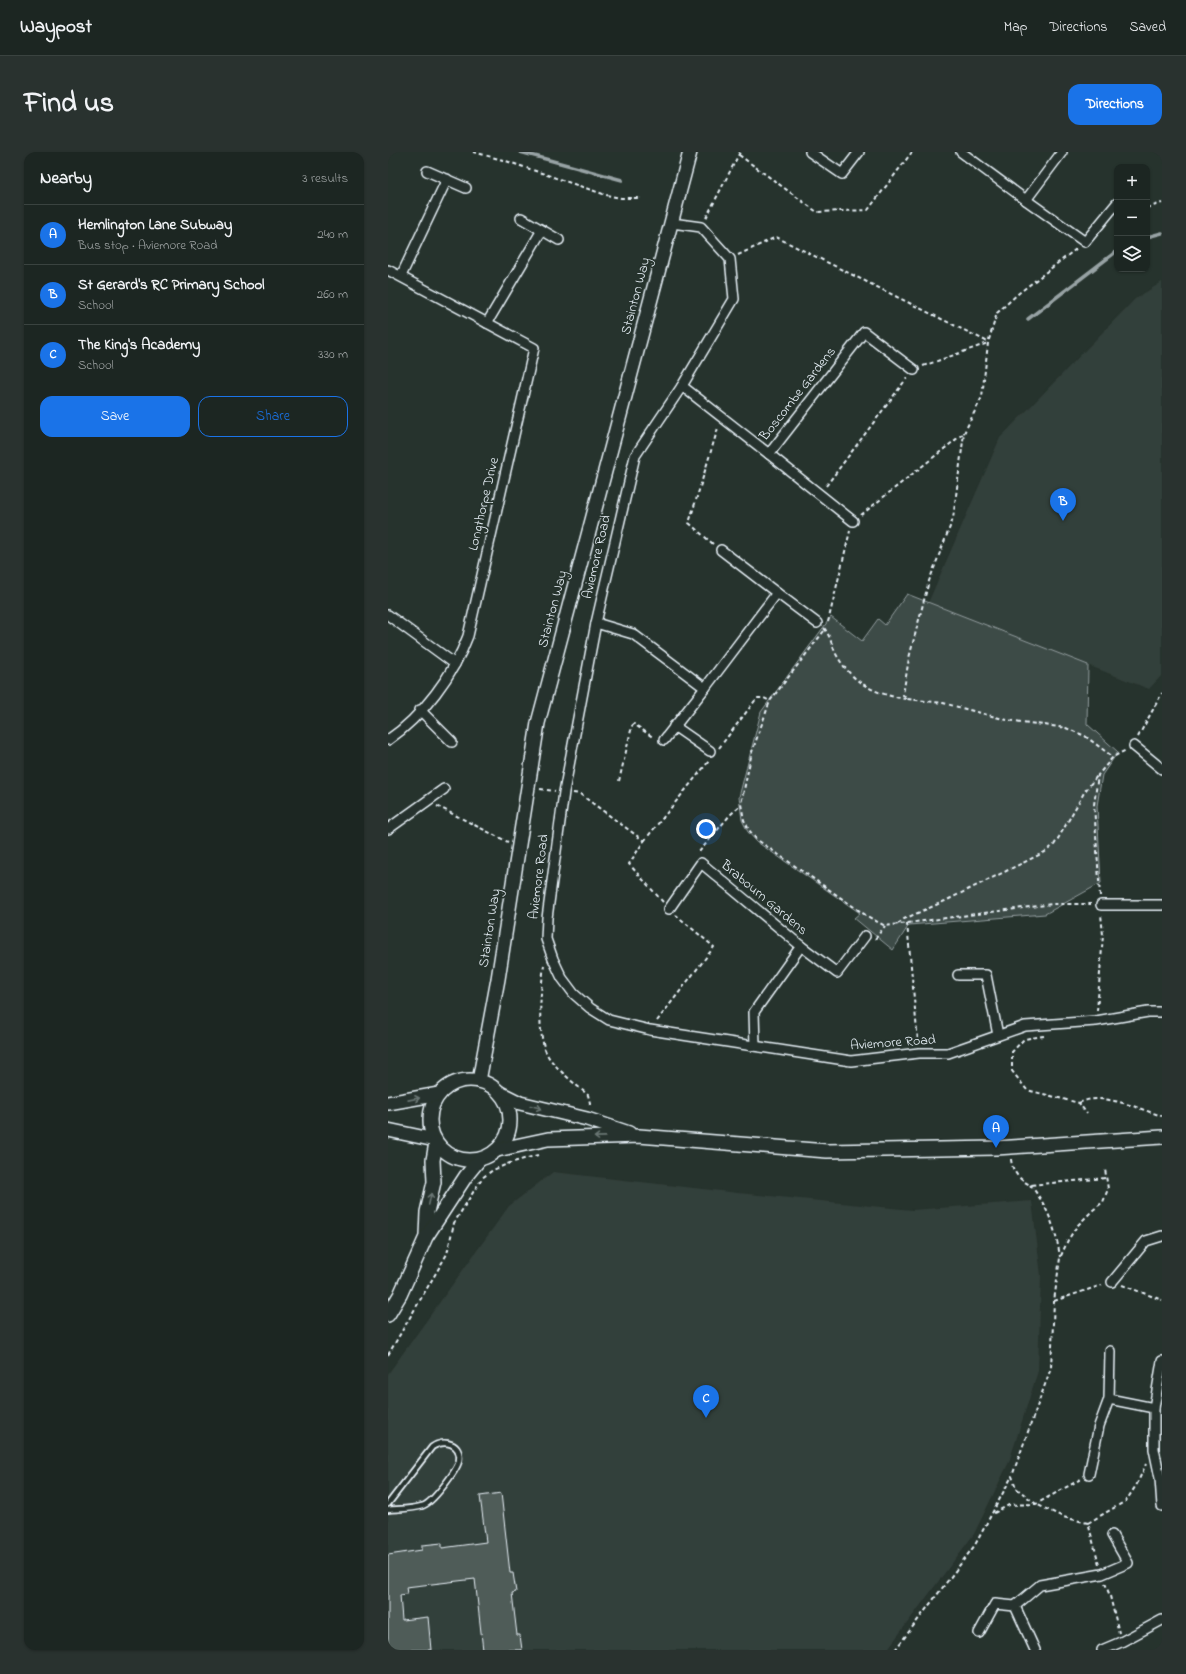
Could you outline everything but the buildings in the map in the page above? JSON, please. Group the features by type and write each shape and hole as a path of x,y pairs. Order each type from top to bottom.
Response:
{"street":[{"name":"Stainton Way","path":"479,1081 498,980 538,723 690,152"},
{"path":"810,152 842,174 859,152"},
{"path":"961,152 1085,242 1114,207"},
{"path":"1026,200 1062,152"},
{"path":"427,171 466,188"},
{"path":"401,276 447,179"},
{"path":"521,218 559,240"},
{"path":"672,223 701,227 730,259"},
{"path":"388,270 487,323 542,230"},
{"name":"Aviemore Road","path":"730,259 734,299 682,386 634,456 596,623 564,792 546,939 562,978 574,994 590,1008 609,1020 650,1030 851,1061 919,1053 948,1053 1025,1026 1096,1021 1148,1012 1162,1012"},
{"name":"Longthorpe Drive","path":"388,740 420,710 445,680 463,649 469,629 534,348 487,323"},
{"name":"Boscombe Gardens","path":"682,386 769,454 864,332 914,370"},
{"path":"769,454 853,521"},
{"path":"721,550 817,623"},
{"path":"664,740 777,592"},
{"path":"388,615 455,664"},
{"path":"596,623 633,634 705,688"},
{"path":"420,710 452,742"},
{"path":"674,726 712,753"},
{"path":"1134,746 1162,769"},
{"path":"388,829 444,789"},
{"name":"Brabourn Gardens","path":"669,909 701,863 802,946 754,1012 755,1046"},
{"path":"1100,905 1162,905"},
{"path":"802,946 837,973 865,936"},
{"path":"958,975 986,975 998,1035"},
{"path":"500,1093 508,1106 510,1121 507,1136 497,1150 490,1156 479,1160 463,1160 448,1154 436,1142 430,1125 431,1108 439,1094 448,1087 457,1082 468,1080 479,1081 490,1085 500,1093 520,1102 587,1119 639,1136"},
{"path":"388,1103 439,1094"},
{"path":"388,1130 436,1142"},
{"path":"497,1150 548,1139 639,1136 827,1150 1010,1148 1162,1137"},
{"path":"426,1237 428,1212 434,1182 433,1160 436,1142"},
{"path":"388,1315 400,1295 426,1237 466,1176 479,1160"},
{"path":"1112,1282 1146,1241 1162,1236"},
{"path":"1089,1474 1099,1426 1109,1399 1110,1351"},
{"path":"1162,1361 1154,1408 1154,1449 1161,1477 1162,1506"},
{"path":"1109,1399 1154,1408"},
{"path":"979,1633 994,1604 1014,1606 1040,1585 1102,1574 1128,1563 1112,1535"},
{"path":"1014,1606 1035,1650"},
{"path":"1102,1650 1121,1642 1162,1620"}],"lane":[{"path":"388,1504 432,1446 440,1442 445,1442 457,1449 459,1457 458,1465 431,1501 423,1506 388,1510"}],"path":[{"path":"473,152 503,160 606,195 621,198 640,198"},
{"path":"701,227 740,154 817,212 868,210 912,152"},
{"path":"1150,207 1162,203"},
{"path":"730,259 776,237 988,342"},
{"path":"907,699 903,695 909,658 929,581 953,519 964,433 982,397 988,342 997,313 1019,293 1085,242"},
{"path":"820,495 914,370 988,342"},
{"path":"721,550 689,523 722,417"},
{"path":"964,433 853,521 826,630 770,702 752,752 741,804 747,825 756,839 867,916 885,926 1053,904 1100,905"},
{"path":"817,623 826,630 836,653 853,678 879,694 943,703 1007,720 1066,728 1085,736 1113,757"},
{"path":"898,924 904,919 1045,852 1054,845 1085,791 1113,757 1134,746 1162,693"},
{"path":"650,1030 714,947 669,909 628,864 712,753 757,698 764,698 770,702"},
{"path":"619,781 632,726 634,724 661,743 664,740"},
{"path":"1096,1021 1103,935 1094,805 1098,775"},
{"path":"529,787 580,794 644,841"},
{"path":"428,801 512,843"},
{"path":"701,863 695,858 730,815 741,804"},
{"path":"906,923 919,1053"},
{"path":"553,959 544,963 543,971 540,1019 543,1040 549,1058 588,1095 590,1103 587,1119"},
{"path":"1047,1036 1024,1039 1012,1052 1012,1071 1027,1090 1079,1103 1087,1114"},
{"path":"1079,1103 1086,1099 1118,1101 1162,1116"},
{"path":"895,1650 975,1545 994,1513 1012,1476 1051,1368 1054,1301 1060,1258 1058,1240 1042,1199 1030,1185 1021,1180 1011,1166 1010,1148"},
{"path":"388,1355 447,1254 454,1223 482,1178 493,1170 510,1163 544,1153"},
{"path":"1060,1258 1068,1240 1077,1226 1103,1202 1108,1188 1105,1168"},
{"path":"1030,1185 1106,1178"},
{"path":"1012,1476 1016,1488 1036,1504 1063,1517 1088,1523 1126,1500 1137,1484 1154,1449"},
{"path":"994,1513 1010,1505 1036,1504 1089,1474"},
{"path":"1088,1523 1102,1574 1110,1596 1121,1642"}],"shaded area":[{"path":"1162,282 1162,675 1149,689 928,603 1000,438 1135,299"},
{"path":"907,594 1088,665 1087,724 1118,752 1102,775 1097,806 1101,883 1045,914 909,925 893,950 854,918 860,913 757,842 748,832 742,820 739,797 761,712 831,617 862,641 878,619 885,625"},
{"path":"553,1172 738,1193 912,1210 1032,1201 1041,1276 1038,1371 1009,1462 974,1534 887,1650 388,1650 388,1374 509,1206"}],"waterway":[{"path":"520,152 622,180"},
{"path":"1150,236 1162,233"},
{"path":"1028,319 1114,253"}],"place":[{"name":"St Gerard's RC Primary School","path":"1063,521"},
{"name":"Hemlington Lane Subway","path":"996,1148"},
{"name":"The King's Academy","path":"706,1418"}]}
